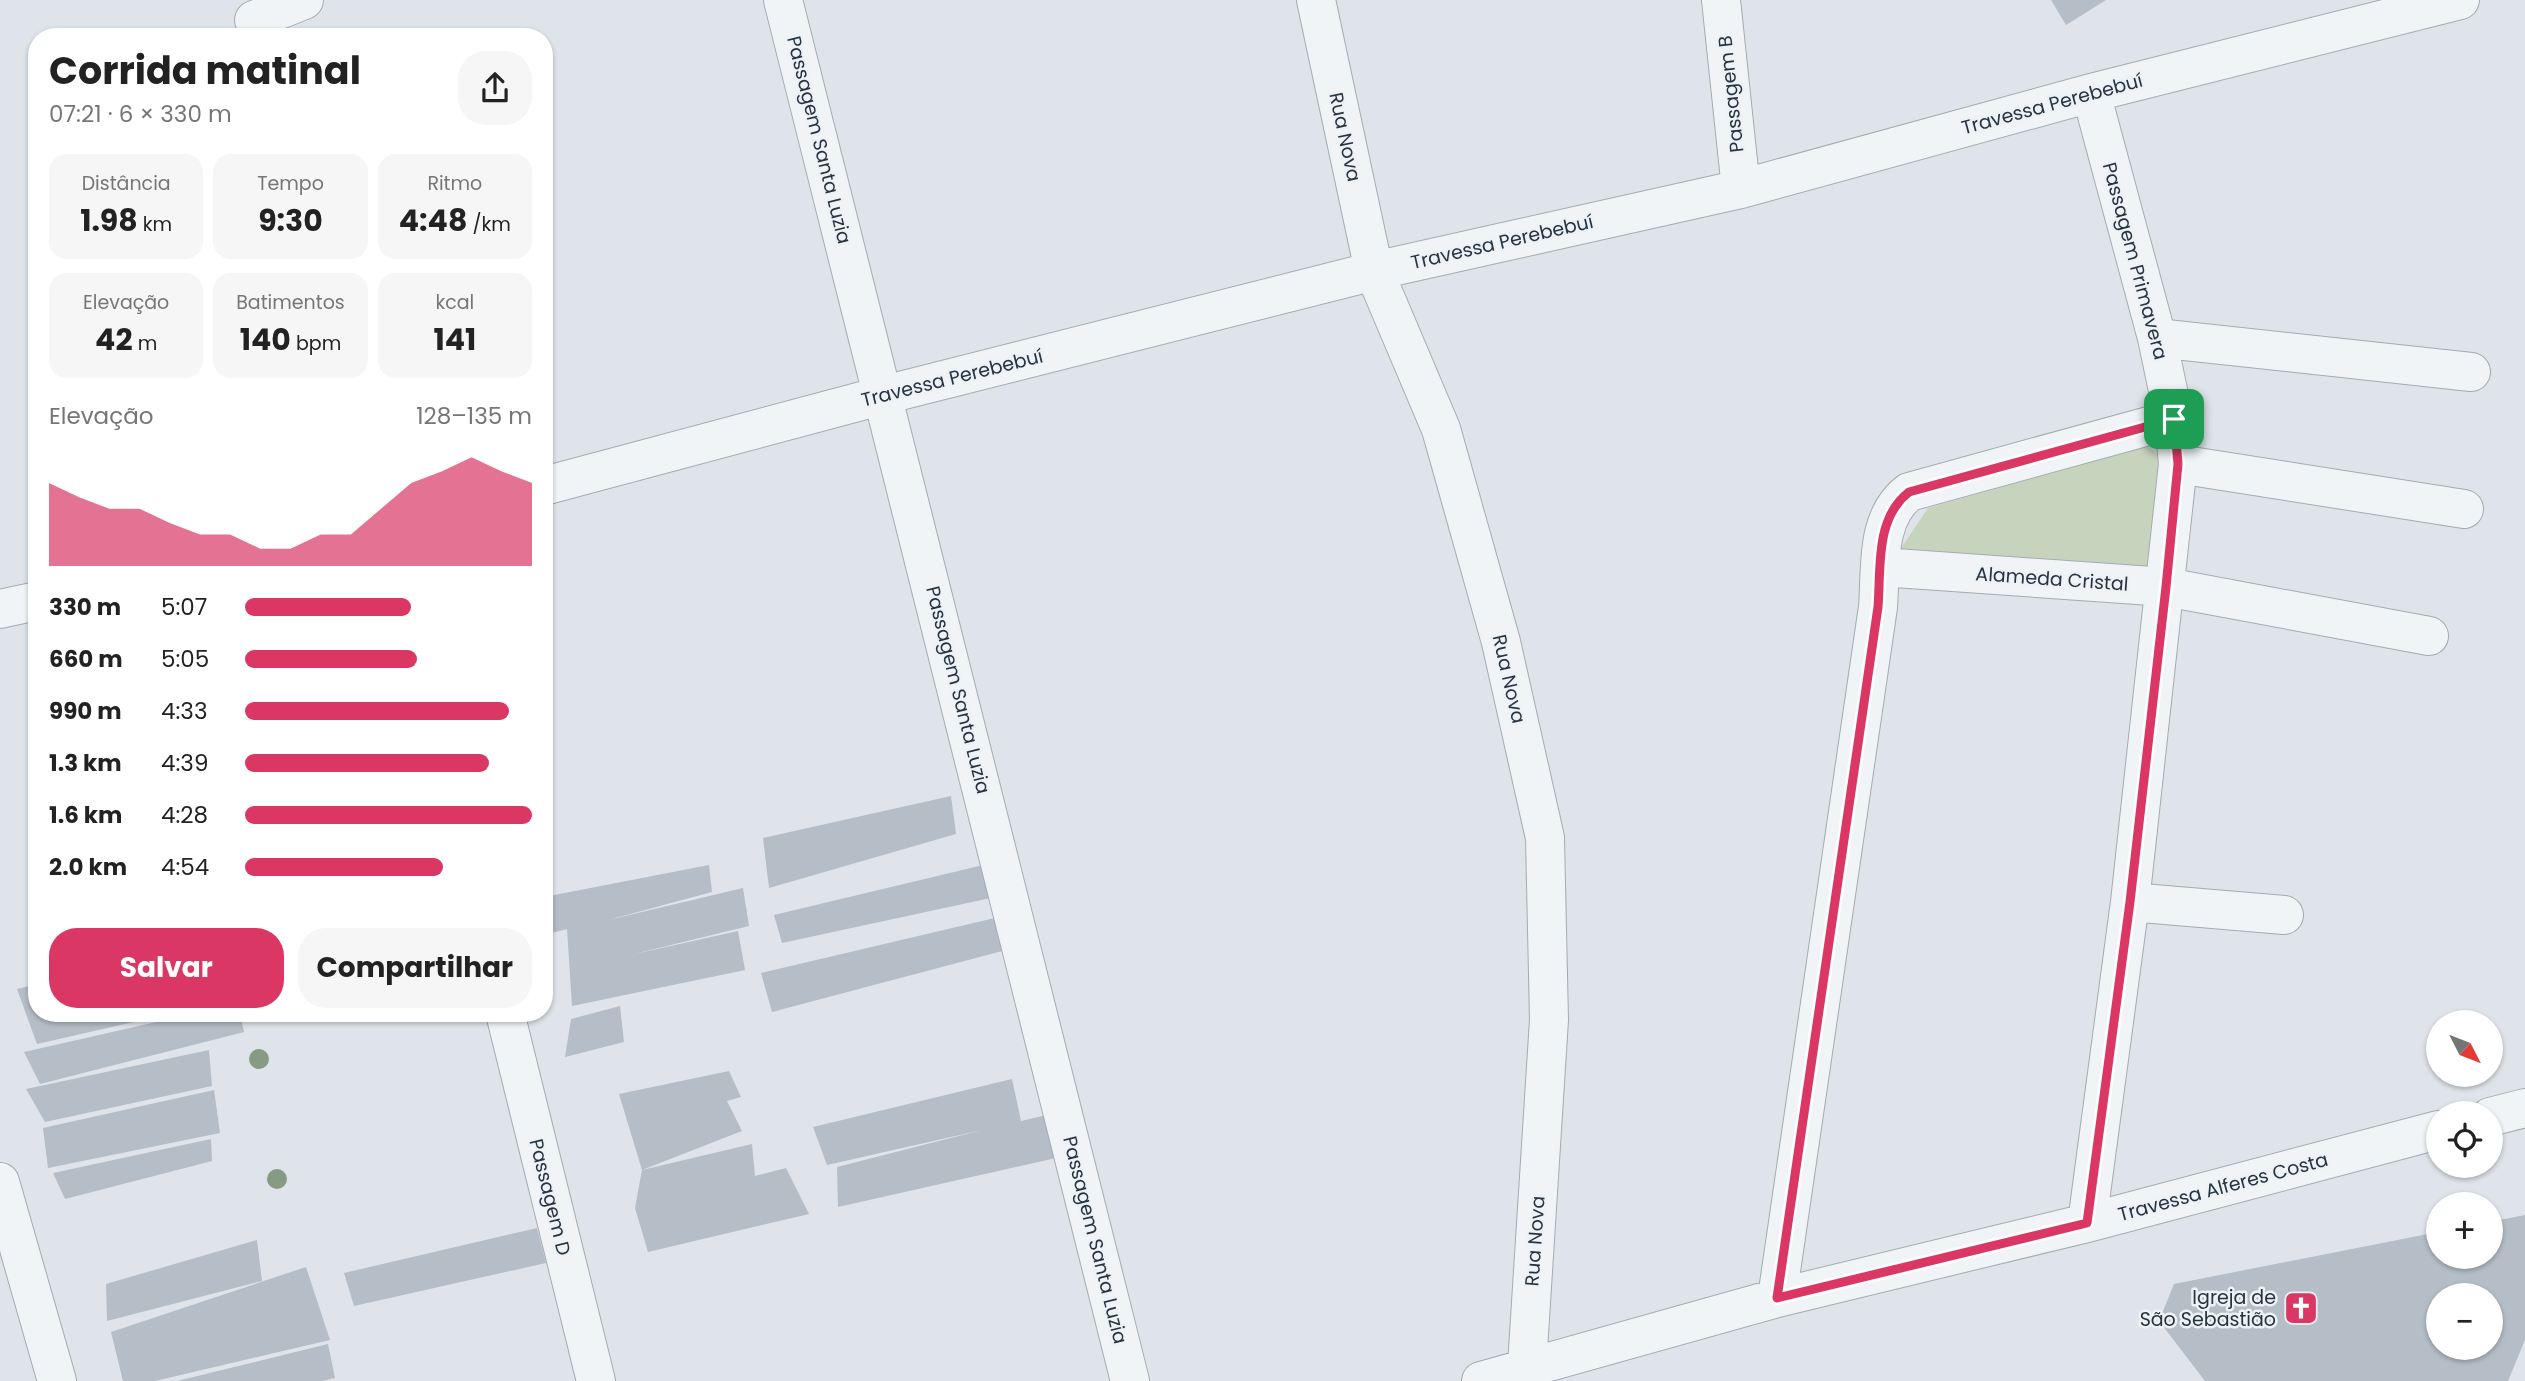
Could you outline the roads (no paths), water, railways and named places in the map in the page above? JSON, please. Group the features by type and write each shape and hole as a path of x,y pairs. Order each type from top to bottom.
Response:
{"street":[{"path":"254,19 304,0"},
{"name":"Passagem Santa Luzia","path":"783,0 1130,1381"},
{"name":"Rua Nova","path":"1316,0 1374,271 1441,429 1501,642 1545,838 1549,1020 1526,1375"},
{"name":"Passagem B","path":"1721,0 1741,189"},
{"name":"Travessa Perebebuí","path":"553,484 884,395 1374,271 1741,189 2091,93 2460,0"},
{"name":"Passagem Primavera","path":"2087,1223 2130,902 2178,464 2174,419 2157,338 2091,93"},
{"path":"2157,338 2471,372"},
{"path":"1777,1298 1878,607 1884,533 1888,517 1899,500 1909,492 2174,419"},
{"path":"2178,464 2464,509"},
{"name":"Alameda Cristal","path":"1881,567 2166,587 2429,636"},
{"path":"0,609 28,603"},
{"path":"2130,902 2284,915"},
{"name":"Passagem D","path":"507,1022 596,1381"},
{"path":"2503,1114 2525,1108"},
{"name":"Travessa Alferes Costa","path":"1481,1381 1526,1375 1777,1298 2087,1223 2426,1133"},
{"path":"0,1182 57,1381"}],"place":[{"name":"Igreja de São Sebastião","path":"2301,1308"}]}
